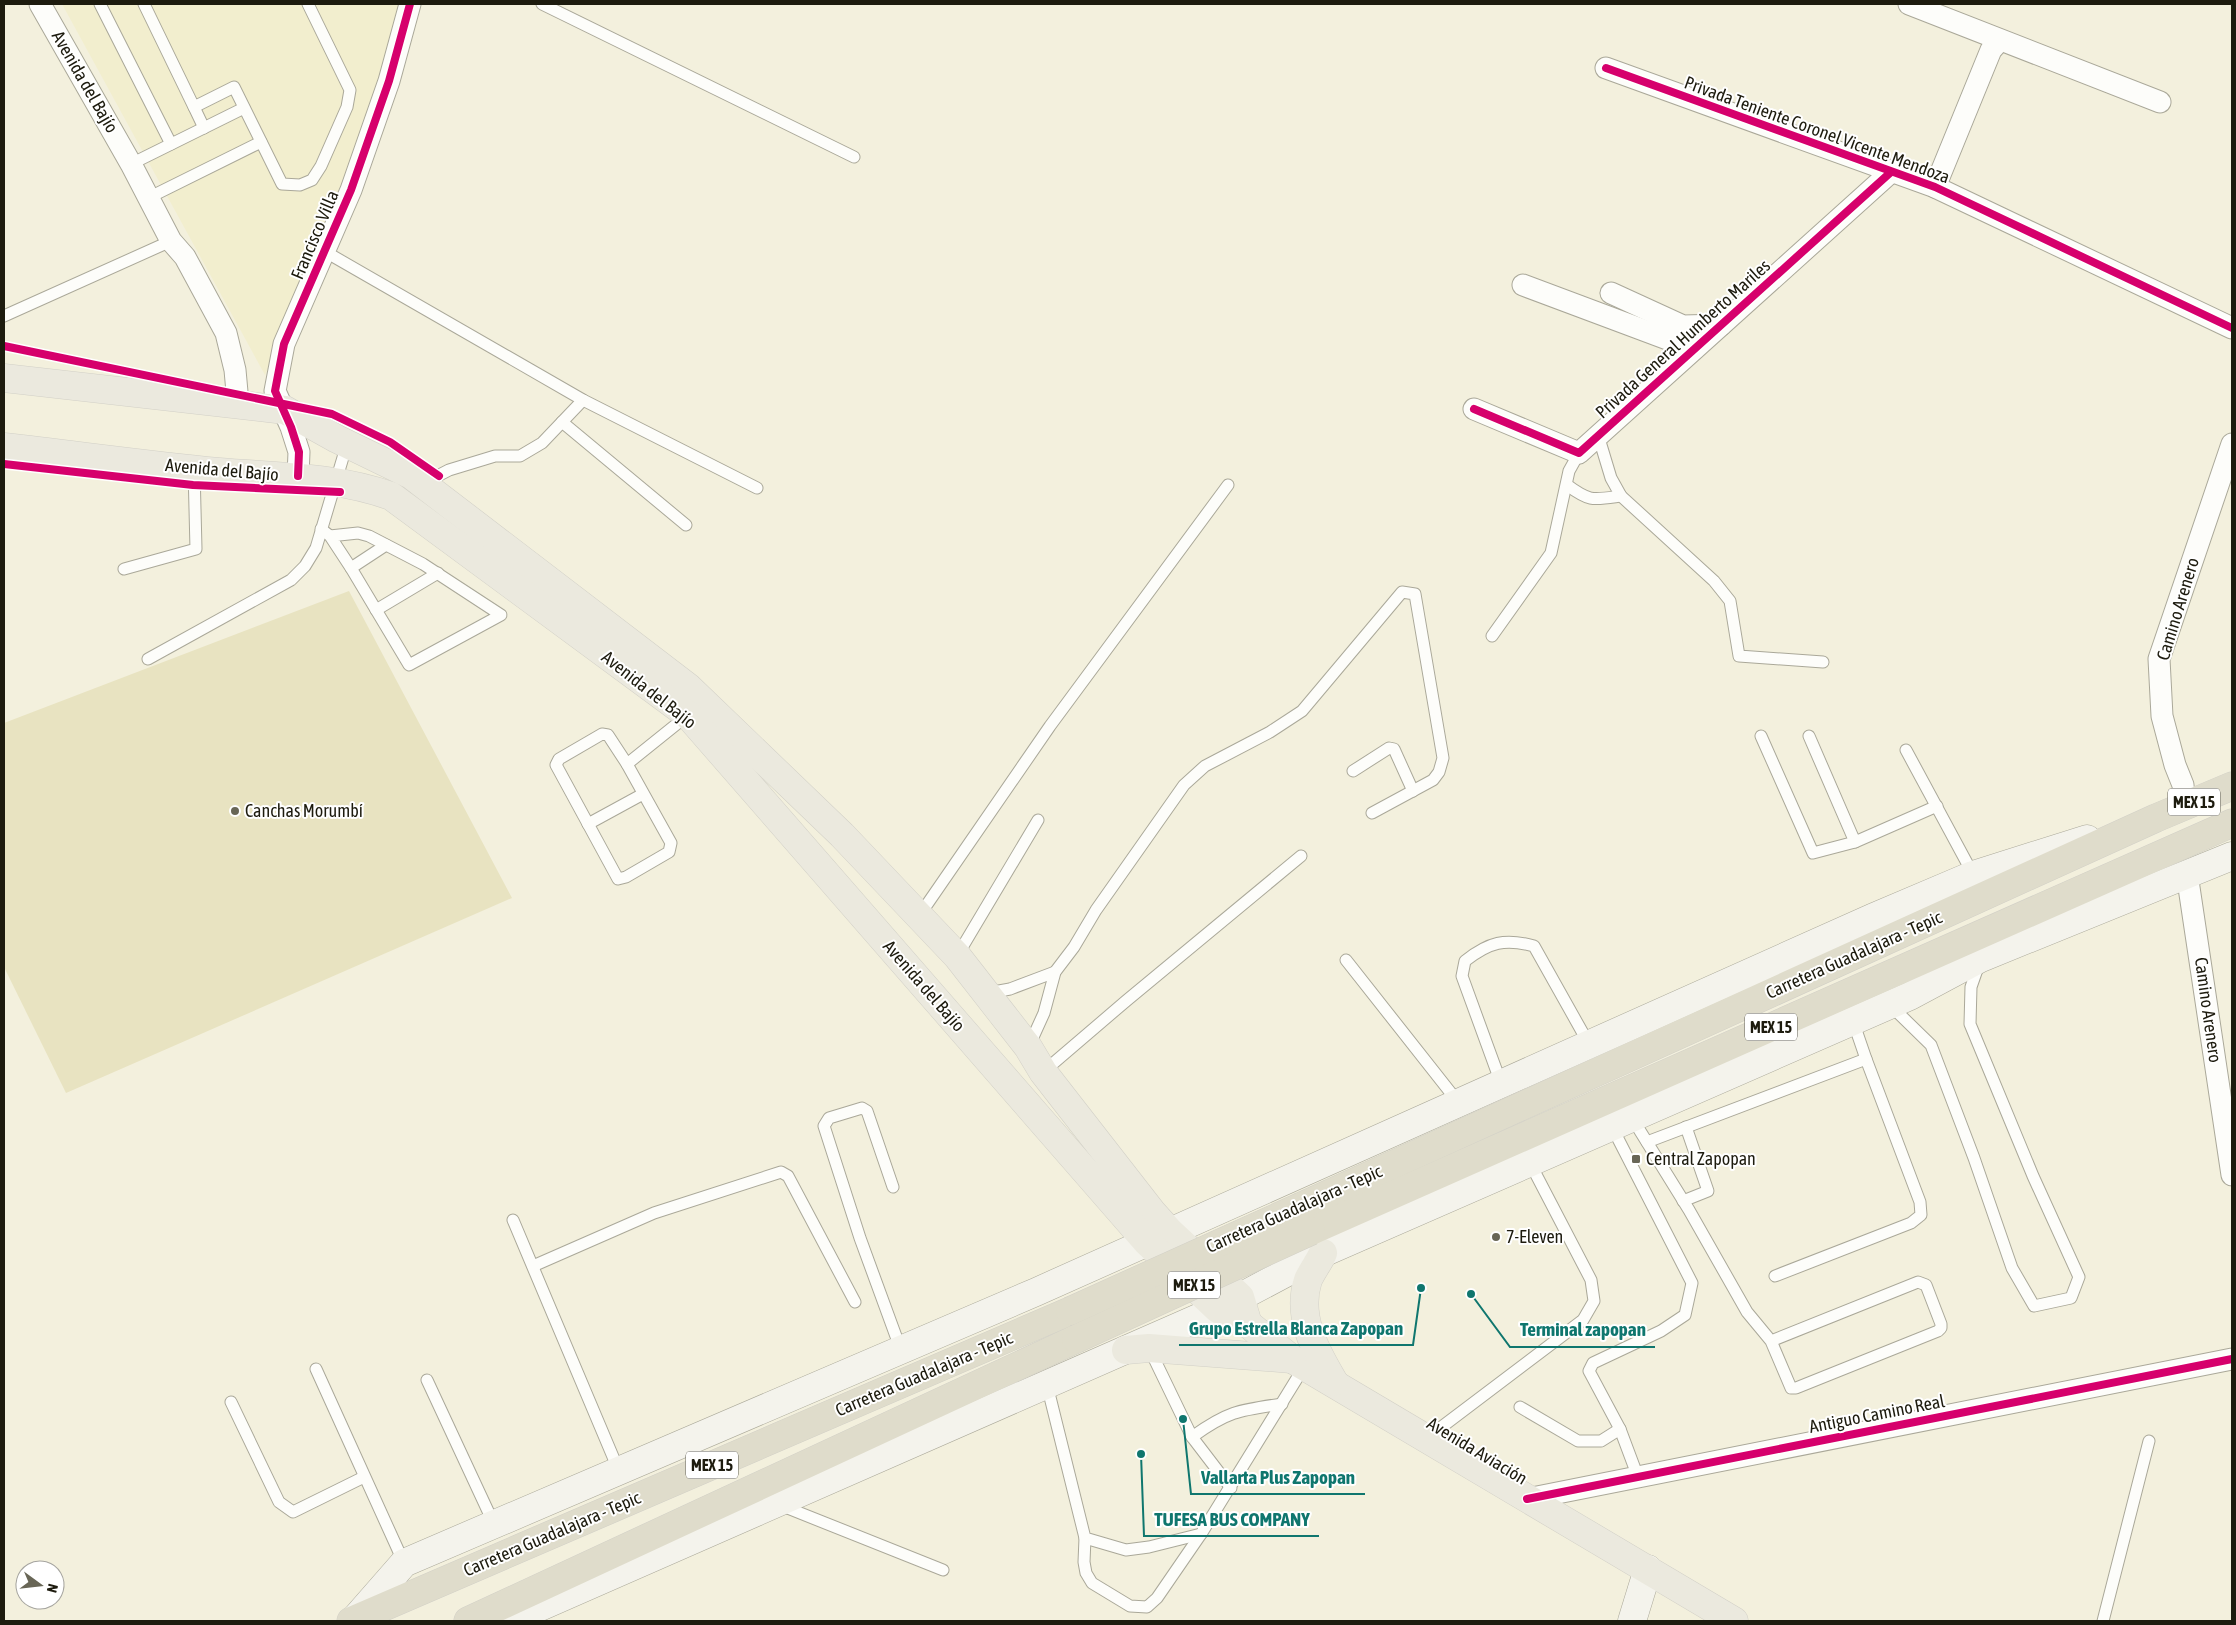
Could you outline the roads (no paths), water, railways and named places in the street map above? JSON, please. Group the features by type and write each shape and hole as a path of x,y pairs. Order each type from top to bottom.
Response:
{"highway":[{"name":"Carretera Guadalajara - Tepic","path":"353,1620 1070,1312 1302,1206 1979,885 2156,818 2232,786"},
{"name":"Carretera Guadalajara - Tepic","path":"468,1621 1076,1338 1317,1242 2232,823"}],"main road":[{"name":"Avenida del Bajío","path":"4,378 238,403 285,410 347,444 411,475 688,687 842,835 957,956 1028,1047 1043,1072 1158,1237"},
{"name":"Avenida del Bajío","path":"4,447 194,469 298,476 366,487 391,496 688,715 1158,1237"},
{"path":"1293,1176 1285,1217 1288,1229 1300,1244 1317,1242 1530,1163 1890,1005 1981,958 2188,874 2227,861"},
{"path":"353,1620 383,1584 404,1563 1036,1292 1588,1044 1979,885"},
{"name":"Avenida Aviación","path":"1158,1237 1229,1303 1248,1324 1298,1363 1734,1621"},
{"path":"508,1621 1058,1380 1138,1349 1229,1303 1317,1242"},
{"path":"1317,1242 1305,1301 1306,1318 1309,1336 1335,1384"},
{"path":"1036,1292 1076,1303 1085,1310 1095,1332 1090,1354 1058,1380"},
{"path":"1138,1349 1298,1363"},
{"path":"1632,1621 1648,1569"}],"street":[{"name":"Avenida del Bajío","path":"40,4 131,164 171,241 185,257 226,333 235,370 238,403"},
{"name":"Francisco Villa","path":"298,476 299,452 285,410 275,391 284,344 351,190 386,90 410,4"},
{"path":"1909,4 2000,40 2010,41 2160,102"},
{"path":"1935,187 1991,50 2000,40"},
{"name":"Privada Teniente Coronel Vicente Mendoza","path":"1606,68 1935,187 2232,328"},
{"name":"Privada General Humberto Mariles","path":"1579,453 1891,172"},
{"path":"1523,286 1694,349"},
{"path":"1611,293 1683,326 1721,325"},
{"path":"1474,409 1579,453"},
{"name":"Camino Arenero","path":"2185,806 2183,784 2175,765 2162,716 2159,659 2232,444"},
{"name":"Camino Arenero","path":"2188,874 2232,1175"},
{"name":"Antiguo Camino Real","path":"1527,1499 2232,1359"}],"lane":[{"path":"100,4 171,144"},
{"path":"144,4 204,128"},
{"path":"194,107 234,87 282,184 300,186 312,180 321,166 347,106 350,90 308,4"},
{"path":"542,4 854,157"},
{"path":"131,164 244,108"},
{"path":"148,198 261,142"},
{"path":"4,316 171,241"},
{"path":"324,251 583,400 757,488"},
{"path":"423,484 450,470 495,456 520,456 542,443 583,400"},
{"path":"562,422 686,525"},
{"path":"1598,435 1611,478 1621,496 1714,581 1730,601 1739,656 1823,662"},
{"path":"148,659 291,580 305,566 326,533 334,482 347,444"},
{"path":"1492,636 1551,553 1569,471 1579,453"},
{"path":"124,569 196,549 194,469"},
{"path":"919,916 1050,726 1228,485"},
{"path":"1566,485 1584,498 1597,499 1621,496"},
{"path":"326,533 358,533 386,544 438,573 501,616 409,665 351,568 326,533"},
{"path":"351,568 386,544"},
{"path":"376,610 438,573"},
{"path":"1028,1047 1044,1013 1055,972 1074,948 1096,910 1184,785 1205,766 1270,732 1302,711 1402,592 1409,591 1415,594 1443,758 1439,772 1433,780 1372,813"},
{"path":"627,764 688,715"},
{"path":"602,734 608,735 627,764 643,794 671,843 669,852 626,877 618,879 556,765 558,759 602,734"},
{"path":"1761,736 1813,853 1855,842 1937,806"},
{"path":"1809,736 1855,842"},
{"path":"1353,771 1390,748 1394,749 1413,791"},
{"path":"1906,750 1979,885"},
{"path":"588,824 643,794"},
{"path":"957,956 1038,820"},
{"path":"1043,1072 1301,856"},
{"path":"1501,1083 1462,976 1465,961 1483,947 1513,940 1534,946 1588,1044"},
{"path":"1890,1005 1931,1045 1974,1158 2012,1268 2034,1306 2071,1298 2079,1277 2033,1176 1970,1024 1971,987 1981,958"},
{"path":"1346,960 1458,1102"},
{"path":"985,994 1010,989 1055,972"},
{"path":"1775,1276 1911,1223 1921,1215 1920,1202 1853,1021"},
{"path":"1647,1142 1866,1059"},
{"path":"893,1187 868,1111 862,1108 829,1118 824,1126 860,1238 901,1350"},
{"path":"1622,1123 1647,1142 1747,1312 1771,1340 1788,1384 1796,1388 1938,1331 1941,1328 1941,1324 1926,1285 1918,1282 1771,1340"},
{"path":"1622,1123 1692,1283 1685,1315 1661,1331 1593,1363 1589,1370 1620,1429 1638,1477"},
{"path":"1683,1201 1708,1191 1686,1128"},
{"path":"1426,1438 1583,1320 1594,1301 1591,1280 1530,1163"},
{"path":"533,1266 654,1213 781,1172 788,1176 855,1302"},
{"path":"513,1220 619,1471"},
{"path":"1138,1349 1192,1437 1231,1488"},
{"path":"1058,1380 1085,1538 1084,1562 1086,1573 1092,1584 1130,1606 1147,1607 1156,1598 1231,1488 1282,1404 1298,1363"},
{"path":"316,1369 404,1563"},
{"path":"427,1380 494,1524"},
{"path":"230,1402 278,1502 293,1512 364,1477"},
{"path":"1192,1437 1217,1419 1238,1410 1282,1404"},
{"path":"1520,1407 1578,1441 1601,1441 1620,1429"},
{"path":"2102,1621 2149,1441"},
{"path":"776,1504 943,1570"},
{"path":"1085,1538 1126,1550 1149,1547 1201,1534"}],"place":[{"name":"Canchas Morumbí","path":"235,811"},
{"name":"Central Zapopan","path":"1636,1159"},
{"name":"7-Eleven","path":"1496,1237"},
{"name":"Grupo Estrella Blanca Zapopan","path":"1421,1288"},
{"name":"Terminal zapopan","path":"1471,1294"},
{"name":"Vallarta Plus Zapopan","path":"1183,1419"},
{"name":"TUFESA BUS COMPANY","path":"1141,1454"}]}
